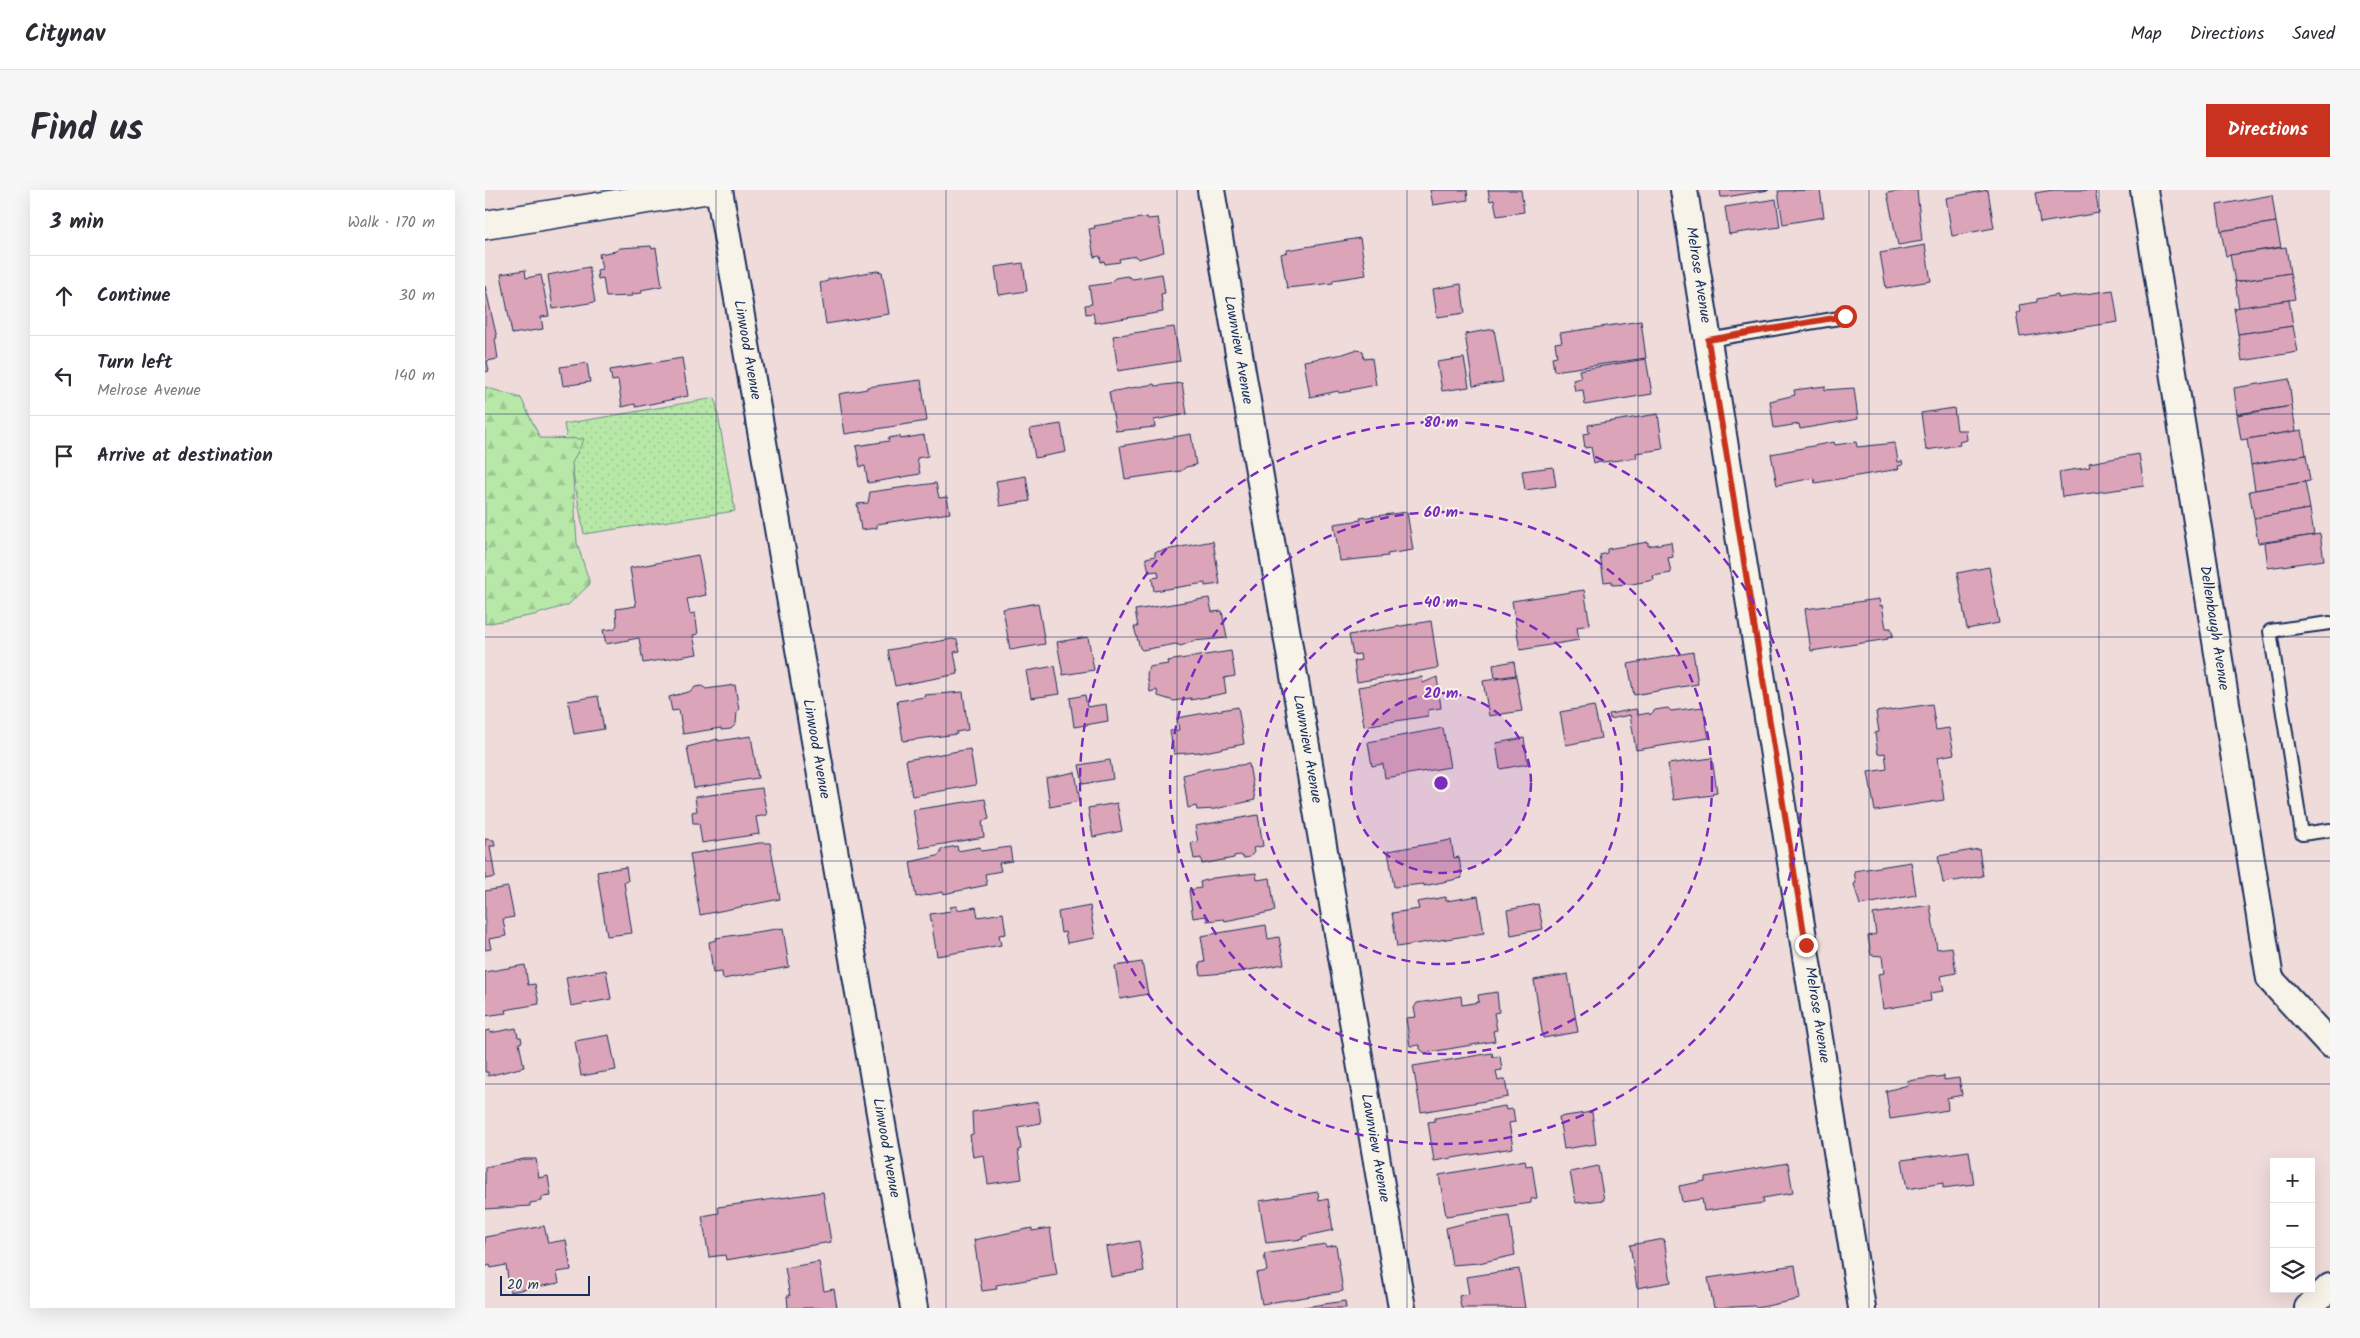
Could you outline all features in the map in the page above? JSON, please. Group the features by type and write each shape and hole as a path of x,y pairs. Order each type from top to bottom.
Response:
{"street":[{"path":"485,225 704,190"},
{"name":"Linwood Avenue","path":"719,190 914,1308"},
{"name":"Lawnview Avenue","path":"1211,190 1403,1308"},
{"name":"Melrose Avenue","path":"1684,190 1863,1308"},
{"name":"Dellenbaugh Avenue","path":"2144,190 2270,979 2330,1044"},
{"path":"2308,1308 2330,1287"}],"lane":[{"path":"1708,340 1845,316"},
{"path":"2330,623 2270,631 2302,834 2330,830"}],"green space":[{"path":"485,387 521,398 540,438 584,439 572,463 577,543 590,584 568,605 534,615 485,624"},
{"path":"715,398 735,511 584,534 564,424"}],"building":[{"path":"1430,190 1467,190 1468,200 1433,205"},
{"path":"1488,190 1521,190 1524,212 1497,216 1494,200 1490,201"},
{"path":"1720,190 1769,190 1721,197"},
{"path":"1820,190 1824,217 1783,224 1778,191"},
{"path":"1917,190 1922,241 1898,245 1887,193"},
{"path":"1988,190 1994,228 1952,236 1946,198"},
{"path":"2053,190 2095,190 2099,213 2040,223 2035,193"},
{"path":"2272,195 2276,222 2221,231 2217,205"},
{"path":"1776,199 1780,227 1729,234 1725,207"},
{"path":"1147,217 1148,219 1158,218 1164,252 1138,259 1135,256 1119,259 1120,262 1105,264 1104,261 1101,262 1100,256 1094,257 1089,229 1095,228 1094,226"},
{"path":"2276,222 2281,247 2226,256 2221,231"},
{"path":"1360,238 1366,275 1333,280 1333,283 1287,288 1281,254 1287,252 1287,250"},
{"path":"1925,245 1931,281 1886,288 1880,253"},
{"path":"651,246 652,249 656,248 662,286 641,290 642,293 632,294 633,296 606,297 603,278 598,279 597,270 602,269 599,254 616,251 620,248"},
{"path":"2286,247 2290,273 2235,282 2230,255"},
{"path":"1023,263 1027,291 999,295 995,267"},
{"path":"589,267 595,302 553,309 548,275"},
{"path":"525,270 526,278 541,275 549,316 541,317 543,329 512,334 501,274"},
{"path":"877,271 882,272 889,314 826,324 820,283 828,281 828,279"},
{"path":"2290,273 2295,299 2239,308 2235,282"},
{"path":"1162,274 1165,293 1161,294 1163,312 1095,323 1093,313 1086,314 1085,305 1092,304 1089,286 1110,283 1115,278 1127,276 1133,279"},
{"path":"1461,284 1465,313 1437,317 1433,289"},
{"path":"485,286 497,338 495,339 498,359 487,361 489,371 485,372"},
{"path":"2113,290 2118,322 2020,337 2016,313 2020,312 2019,305 2037,302 2037,299 2058,295 2058,298"},
{"path":"2289,300 2293,326 2238,334 2234,308"},
{"path":"1641,321 1646,358 1554,371 1552,357 1557,356 1555,343 1562,342 1560,333"},
{"path":"2293,326 2298,352 2242,361 2238,334"},
{"path":"1174,327 1180,361 1118,371 1113,336"},
{"path":"1494,329 1503,382 1473,386 1465,334"},
{"path":"1355,350 1363,351 1364,359 1372,358 1376,385 1310,397 1304,361"},
{"path":"682,358 688,396 636,407 635,404 622,407 618,380 612,381 610,370"},
{"path":"1464,358 1469,387 1442,391 1437,362"},
{"path":"1646,359 1652,394 1585,405 1583,390 1575,391 1573,380 1581,378 1579,370"},
{"path":"587,363 590,382 563,386 560,367"},
{"path":"2289,379 2292,406 2237,414 2234,388"},
{"path":"921,380 927,421 845,434 839,394 867,389 867,387"},
{"path":"1182,383 1187,414 1154,420 1155,427 1116,431 1109,392 1154,384 1155,386"},
{"path":"1825,386 1825,390 1854,388 1858,419 1800,429 1799,424 1774,428 1770,401 1795,395 1794,390"},
{"path":"2292,406 2296,431 2241,440 2237,415"},
{"path":"1954,408 1957,430 1966,430 1967,440 1959,442 1960,445 1926,450 1921,413"},
{"path":"1658,414 1663,449 1636,453 1637,458 1594,463 1591,447 1585,448 1583,434 1589,433 1588,425"},
{"path":"1061,424 1066,452 1035,458 1030,429"},
{"path":"2302,430 2306,455 2251,465 2247,439"},
{"path":"1191,434 1196,465 1186,467 1181,471 1125,479 1120,446"},
{"path":"924,435 928,456 917,458 920,474 868,483 865,466 860,467 856,446 889,441 888,438 900,436 900,439"},
{"path":"1834,442 1835,445 1856,442 1857,447 1895,443 1898,462 1902,461 1903,465 1898,466 1899,469 1815,483 1814,478 1777,485 1771,454"},
{"path":"2139,454 2144,486 2062,497 2059,472 2090,467 2089,463"},
{"path":"2306,455 2310,481 2255,490 2251,465"},
{"path":"1553,467 1556,486 1525,490 1522,471"},
{"path":"1026,476 1030,501 1000,506 996,481"},
{"path":"2305,482 2310,509 2254,518 2249,491"},
{"path":"936,483 939,498 947,497 950,513 877,524 877,528 861,530 857,504 868,503 870,492"},
{"path":"2310,509 2314,535 2258,543 2254,518"},
{"path":"1407,512 1413,550 1387,554 1388,556 1340,561 1334,524 1361,520 1360,518"},
{"path":"2320,534 2324,560 2268,568 2265,543"},
{"path":"1213,541 1220,584 1205,586 1205,583 1154,591 1152,578 1159,577 1158,571 1149,572 1146,558 1155,556 1155,552"},
{"path":"1648,542 1648,546 1671,542 1673,557 1668,558 1671,573 1653,576 1654,580 1632,584 1612,585 1612,581 1604,582 1600,555 1607,553 1607,549"},
{"path":"698,555 706,595 687,599 690,614 695,613 698,634 693,635 697,654 643,663 639,638 606,644 603,630 614,629 617,625 616,609 636,606 630,568"},
{"path":"1989,567 1999,623 1967,629 1957,573"},
{"path":"1584,590 1590,625 1577,627 1579,640 1520,650 1512,601"},
{"path":"1209,598 1212,612 1222,611 1227,638 1193,641 1181,646 1176,644 1142,650 1140,648 1134,627 1138,627 1135,610"},
{"path":"1879,599 1880,606 1882,605 1886,628 1891,628 1893,636 1887,637 1888,639 1811,651 1805,609"},
{"path":"1038,603 1045,644 1010,650 1003,609"},
{"path":"1431,621 1438,668 1357,682 1354,661 1361,660 1360,654 1353,655 1349,635"},
{"path":"1088,637 1094,670 1063,675 1057,642"},
{"path":"952,639 957,640 960,651 954,652 958,674 895,686 888,650"},
{"path":"1231,651 1235,676 1224,678 1226,693 1191,700 1191,698 1174,701 1158,696 1157,690 1150,692 1147,674 1149,667 1168,664 1167,661"},
{"path":"1693,652 1698,684 1634,695 1628,664"},
{"path":"1514,661 1516,675 1495,678 1493,665"},
{"path":"1055,666 1060,694 1031,698 1026,671"},
{"path":"1516,676 1522,711 1489,716 1483,681"},
{"path":"1422,677 1423,683 1437,677 1441,708 1428,710 1428,716 1364,726 1358,687"},
{"path":"735,685 739,710 737,711 736,724 731,729 721,730 721,728 683,734 679,710 672,711 669,697 692,691 695,687 702,686 706,689"},
{"path":"963,692 968,730 956,732 957,734 903,741 897,701 925,697 924,695"},
{"path":"1085,695 1087,707 1106,704 1108,721 1074,727 1070,698"},
{"path":"598,696 604,729 574,734 568,701"},
{"path":"1932,704 1936,730 1949,728 1954,754 1938,757 1944,800 1875,811 1868,772 1887,769 1885,753 1878,754 1875,733 1879,732 1876,712"},
{"path":"1594,706 1601,738 1566,745 1560,712"},
{"path":"1238,707 1244,744 1200,753 1174,754 1170,731 1179,730 1177,718"},
{"path":"1703,707 1709,738 1636,750 1630,715 1610,719 1609,714 1636,709 1638,715 1649,713 1650,715 1655,710 1668,708 1671,711"},
{"path":"1443,728 1450,767 1385,778 1383,764 1372,766 1368,742"},
{"path":"751,736 758,778 694,788 687,747 718,739 718,741"},
{"path":"1524,738 1528,764 1500,769 1496,743"},
{"path":"970,749 976,785 912,796 906,760"},
{"path":"1712,758 1717,792 1712,793 1713,795 1673,800 1668,764"},
{"path":"1110,760 1113,779 1083,784 1079,765"},
{"path":"1249,764 1255,800 1215,809 1197,810 1196,806 1188,808 1183,775 1206,769"},
{"path":"1075,772 1080,801 1050,807 1046,778"},
{"path":"762,788 767,815 756,817 759,834 702,843 699,823 693,823 692,812 697,811 695,797"},
{"path":"985,799 989,819 982,821 984,837 920,848 913,810"},
{"path":"1117,803 1122,831 1093,837 1088,808"},
{"path":"1258,815 1263,846 1253,848 1254,852 1250,857 1244,858 1240,855 1234,856 1234,858 1202,864 1201,858 1194,859 1191,843 1198,842 1195,826"},
{"path":"485,839 494,840 495,846 490,846 495,877 485,879"},
{"path":"1451,840 1454,858 1459,857 1462,878 1424,886 1424,884 1394,887 1388,851"},
{"path":"770,843 780,899 700,915 690,854"},
{"path":"957,846 958,851 980,847 981,851 1010,847 1012,861 999,863 1001,871 985,874 987,885 943,894 943,892 916,897 910,862 937,856 941,853 941,849"},
{"path":"1979,849 1983,876 1943,883 1938,856"},
{"path":"1911,862 1916,895 1860,905 1854,884 1856,883 1854,871"},
{"path":"626,867 628,881 624,882 632,933 607,936 597,872"},
{"path":"1256,873 1257,880 1270,878 1275,911 1225,921 1224,919 1207,921 1206,916 1193,918 1189,890 1201,888 1200,882 1213,878"},
{"path":"508,887 514,917 503,919 506,936 489,939 491,949 485,950 485,891"},
{"path":"1478,896 1484,933 1397,947 1392,913 1419,909 1417,902 1446,897 1446,901"},
{"path":"1538,904 1543,929 1511,935 1507,910"},
{"path":"1930,905 1937,949 1952,947 1956,973 1941,976 1944,991 1930,993 1931,1001 1883,1009 1878,974 1884,973 1882,956 1871,955 1868,936 1876,934 1873,914"},
{"path":"957,906 957,910 976,907 978,917 1003,913 1006,934 999,935 1001,945 937,956 930,914 951,911 950,907"},
{"path":"1090,906 1095,938 1067,943 1065,932 1061,933 1058,912"},
{"path":"1266,925 1268,939 1279,937 1284,964 1237,972 1201,975 1199,963 1205,962 1201,936"},
{"path":"783,928 789,967 723,979 722,972 713,973 709,942 716,940 716,938"},
{"path":"1142,962 1148,994 1120,999 1115,966"},
{"path":"525,965 528,985 535,984 539,1004 505,1010 506,1013 485,1016 485,972"},
{"path":"606,970 611,999 571,1006 566,977"},
{"path":"1568,974 1578,1032 1543,1038 1534,980"},
{"path":"1497,992 1499,1012 1494,1013 1497,1030 1493,1031 1495,1041 1425,1053 1420,1049 1420,1045 1410,1046 1406,1018 1416,1017 1414,1008 1417,1003 1461,996 1462,1005 1479,1002 1478,995"},
{"path":"516,1028 518,1037 521,1037 522,1042 519,1043 524,1067 488,1076 488,1072 485,1072 485,1031 490,1030 490,1033"},
{"path":"609,1035 616,1070 581,1076 575,1041"},
{"path":"1492,1053 1493,1057 1500,1056 1502,1070 1496,1071 1498,1081 1505,1079 1508,1097 1421,1112 1413,1066"},
{"path":"1944,1076 1944,1080 1959,1078 1962,1095 1947,1098 1948,1110 1890,1119 1886,1091 1908,1085 1907,1081"},
{"path":"1038,1102 1041,1123 1018,1127 1021,1149 1018,1150 1022,1179 988,1184 984,1155 973,1157 970,1135 973,1134 972,1112"},
{"path":"1505,1106 1506,1110 1513,1109 1515,1122 1509,1123 1513,1148 1434,1161 1428,1122 1435,1121 1435,1118"},
{"path":"1592,1112 1596,1144 1564,1149 1559,1117"},
{"path":"1969,1151 1974,1184 1943,1188 1943,1183 1907,1189 1902,1160"},
{"path":"524,1159 536,1159 539,1178 548,1176 551,1196 542,1197 542,1201 530,1203 530,1206 485,1209 485,1167"},
{"path":"1525,1160 1526,1166 1532,1165 1537,1198 1531,1199 1531,1203 1446,1216 1439,1175"},
{"path":"1788,1163 1793,1193 1763,1198 1764,1203 1704,1211 1702,1199 1682,1202 1679,1186 1705,1181 1705,1177"},
{"path":"1598,1166 1604,1200 1576,1203 1570,1172"},
{"path":"823,1192 831,1242 726,1260 725,1255 709,1257 702,1216 719,1213 718,1207"},
{"path":"1318,1192 1319,1201 1328,1199 1333,1230 1302,1237 1303,1239 1266,1243 1259,1201"},
{"path":"1509,1216 1515,1255 1479,1263 1452,1265 1446,1228 1473,1221"},
{"path":"544,1226 548,1243 566,1240 571,1270 557,1272 559,1283 510,1292 506,1265 491,1268 490,1265 485,1267 485,1237"},
{"path":"1032,1228 1032,1231 1050,1228 1057,1275 996,1285 997,1289 982,1291 974,1240"},
{"path":"1664,1239 1671,1282 1637,1288 1630,1245"},
{"path":"1139,1241 1144,1271 1111,1277 1106,1247"},
{"path":"1325,1244 1326,1247 1336,1245 1343,1291 1262,1304 1256,1273 1267,1271 1264,1254"},
{"path":"819,1262 824,1291 834,1289 837,1308 788,1308 787,1296 790,1296 785,1268"},
{"path":"1795,1265 1800,1299 1757,1308 1754,1306 1714,1308 1708,1278"},
{"path":"1519,1269 1525,1308 1461,1308 1459,1296 1469,1294 1466,1277"},
{"path":"1345,1301 1346,1308 1297,1308"}],"route":[{"path":"1806,945 1708,340 1845,316"}]}
